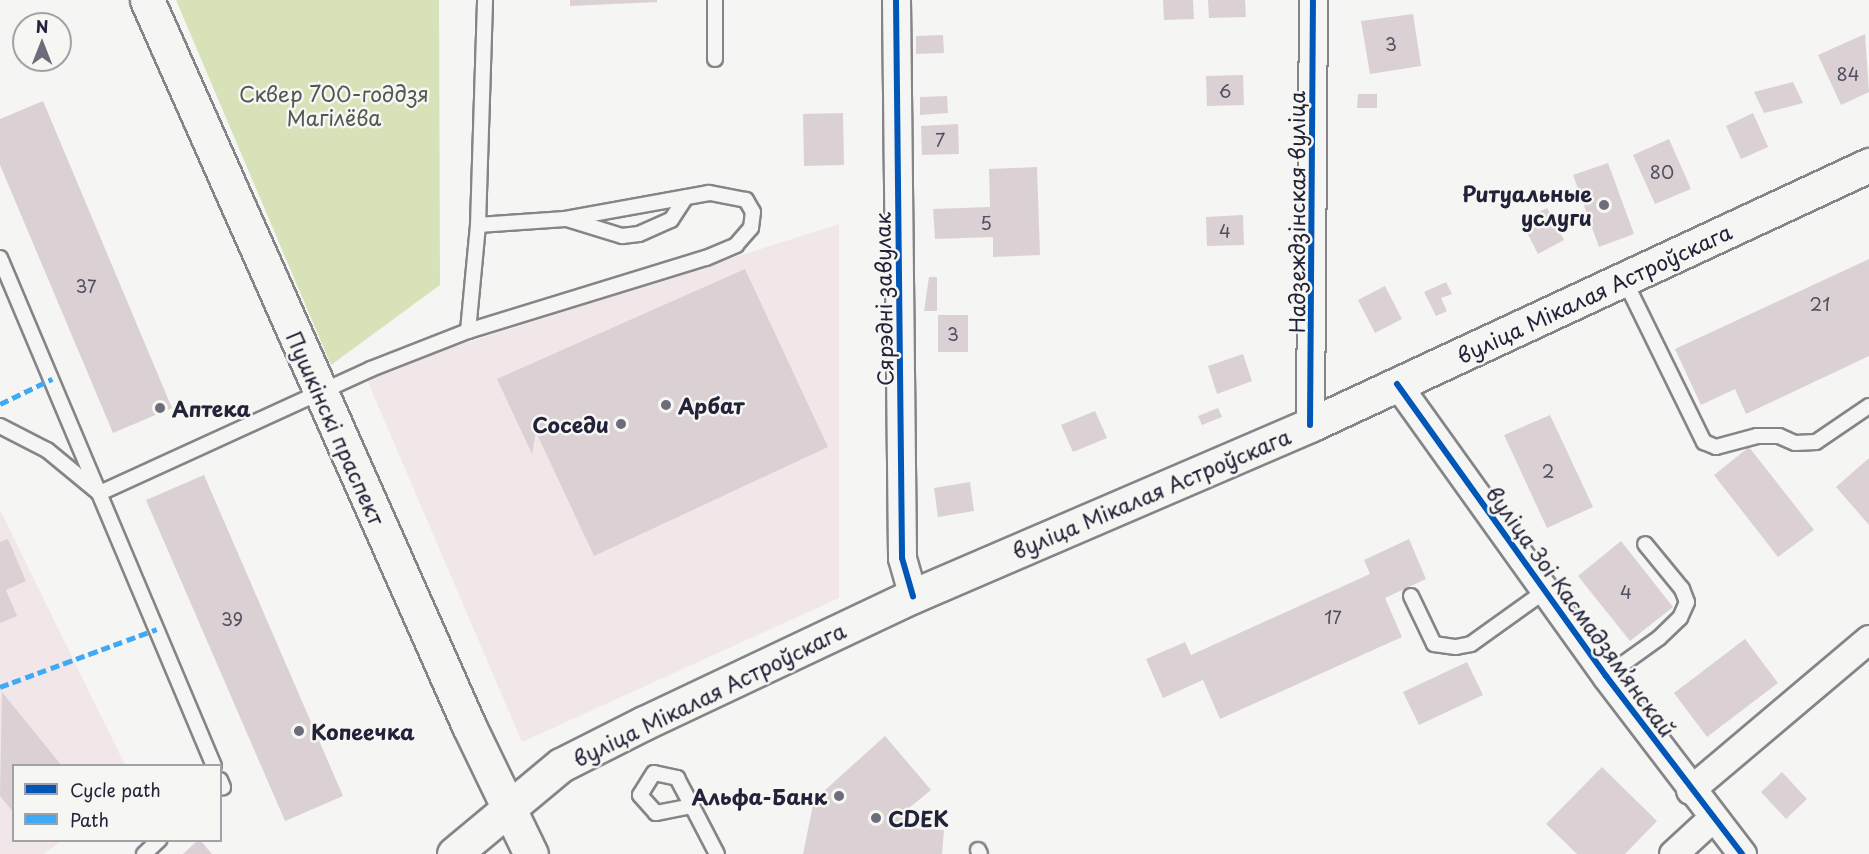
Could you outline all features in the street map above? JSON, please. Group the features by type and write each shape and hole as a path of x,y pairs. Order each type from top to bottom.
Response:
{"main road":[{"name":"Пушкінскі праспект","path":"147,0 320,394 531,854"},
{"name":"вуліца Мікалая Астроўскага","path":"454,854 561,765 913,596 1310,425 1869,165"}],"street":[{"name":"Сярэдні завулак","path":"896,0 902,558 913,596"},
{"name":"Надзеждзінская вуліца","path":"1310,425 1313,0"},
{"name":"вуліца Зоі Касмадзямʼянскай","path":"1397,384 1606,676 1711,819 1742,854"},
{"path":"1690,790 1869,639"},
{"path":"1673,854 1711,819"}],"lane":[{"path":"468,331 478,225 486,0"},
{"path":"715,0 715,59"},
{"path":"100,493 320,394 468,331 706,258 736,244 751,228 753,212 746,200 709,193 565,219 478,225"},
{"path":"565,219 622,236 639,234 671,220 686,197"},
{"path":"0,258 214,764"},
{"path":"1624,279 1704,442 1716,447 1757,436 1779,436 1795,443 1816,442 1869,406"},
{"path":"0,426 47,450 100,493"},
{"path":"1606,676 1659,638 1680,618 1688,602 1682,589 1645,544"},
{"path":"1411,596 1434,644 1456,647 1471,644 1545,591"},
{"path":"693,806 717,854"},
{"path":"144,854 157,842"}],"shaded area":[{"path":"839,224 839,598 522,742 365,375"},
{"path":"0,510 125,764 12,764 12,842 60,842 44,854 0,854"}],"green space":[{"name":"Сквер 700-годдзя Магілёва","path":"176,0 439,0 440,285 331,365"}],"building":[{"path":"570,0 657,0 657,2 570,6"},
{"path":"1163,0 1193,0 1194,19 1164,20"},
{"path":"1208,0 1245,0 1246,17 1209,18"},
{"path":"1413,14 1421,66 1370,74 1361,21"},
{"path":"1865,34 1869,92 1841,105 1818,55"},
{"path":"943,35 944,53 916,54 916,36"},
{"path":"1243,75 1244,105 1207,106 1206,76"},
{"path":"1793,82 1803,103 1764,113 1754,92"},
{"path":"1358,94 1377,94 1377,108 1357,108"},
{"path":"947,96 948,113 920,115 920,97"},
{"path":"43,101 172,408 113,433 0,165 0,119"},
{"path":"843,113 844,165 804,166 803,114"},
{"path":"1753,113 1768,147 1741,159 1726,126"},
{"path":"958,124 959,154 922,155 921,126"},
{"path":"1669,139 1691,189 1655,204 1633,155"},
{"name":"Ритуальные услуги","path":"1608,163 1634,234 1599,247 1573,175"},
{"path":"1037,167 1040,255 993,257 993,237 935,239 933,209 990,207 989,169"},
{"path":"1547,208 1564,240 1538,254 1521,221"},
{"path":"1243,215 1244,245 1207,246 1206,217"},
{"path":"1869,259 1869,356 1746,414 1735,389 1701,405 1675,349"},
{"name":"Арбат","path":"745,269 828,447 594,556 536,432 532,454 497,379"},
{"path":"929,277 937,277 937,311 924,311"},
{"path":"1446,282 1452,294 1441,298 1447,311 1436,316 1424,292"},
{"path":"1385,286 1402,319 1375,333 1358,300"},
{"path":"938,315 968,315 968,352 938,352"},
{"path":"1243,354 1252,381 1217,394 1208,366"},
{"path":"1218,408 1222,417 1202,425 1198,416"},
{"path":"1095,411 1107,438 1073,452 1061,425"},
{"path":"1550,415 1593,507 1547,528 1504,435"},
{"path":"1749,447 1814,530 1778,557 1714,475"},
{"path":"1869,458 1869,525 1836,487"},
{"path":"204,475 343,796 285,821 146,500"},
{"path":"970,482 974,511 938,517 934,488"},
{"path":"8,539 26,581 6,590 17,616 0,623 0,542"},
{"path":"1409,539 1426,579 1385,598 1402,637 1220,719 1203,680 1163,698 1146,659 1185,642 1191,655 1370,574 1364,560"},
{"path":"1621,541 1673,607 1630,641 1578,576"},
{"path":"1745,639 1778,683 1707,737 1674,693"},
{"path":"1467,662 1483,695 1419,725 1403,692"},
{"path":"2,692 60,764 12,764 12,811 0,796"},
{"path":"885,736 931,790 909,808 910,828 944,830 942,854 803,854 814,800"},
{"path":"1602,767 1657,821 1625,854 1577,854 1546,824"},
{"path":"1782,772 1807,799 1786,819 1761,792"},
{"path":"196,842 202,842 212,854 183,854"}],"marked path":[{"path":"0,404 52,379"},
{"path":"0,687 157,629"}],"cycle path":[{"path":"896,0 902,558 913,596"},
{"path":"1310,425 1313,0"},
{"path":"1397,384 1606,676 1742,854"}],"place":[{"name":"Ритуальные услуги","path":"1604,205"},
{"name":"Арбат","path":"666,405"},
{"name":"Аптека","path":"160,408"},
{"name":"Соседи","path":"621,424"},
{"name":"Копеечка","path":"299,731"},
{"name":"Альфа-Банк","path":"839,796"},
{"name":"CDEK","path":"876,818"}]}
